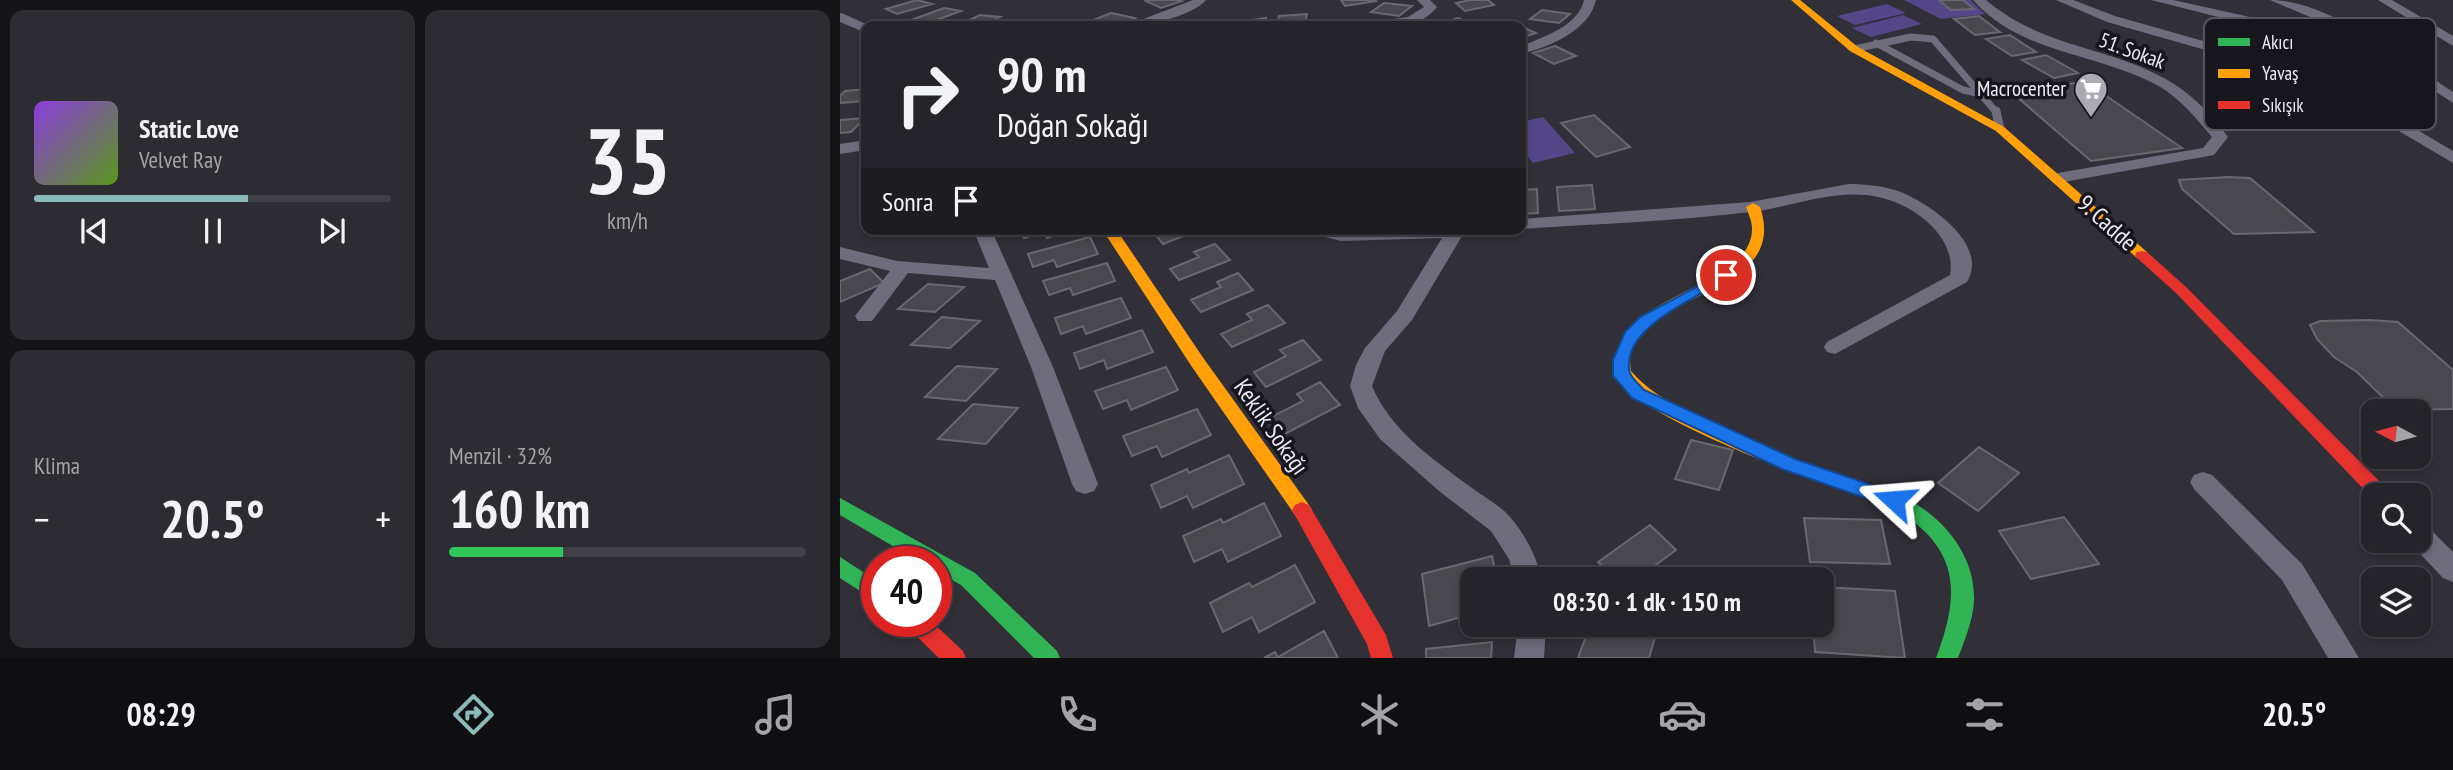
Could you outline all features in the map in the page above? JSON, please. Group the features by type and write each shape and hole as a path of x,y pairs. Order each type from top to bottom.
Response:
{"main road":[{"name":"9. Cadde","path":"1795,0 1854,49 2000,129 2181,290 2369,483"},
{"path":"1753,207 1758,217 1759,237 1747,259 1726,275 1646,320 1630,336 1622,360 1622,376 1638,394 1656,404 1789,464 1894,500 1929,521 1958,564 1963,596 1959,623 1947,658"},
{"name":"Keklik Sokağı","path":"1113,235 1198,363 1306,516 1378,642 1382,658"},
{"path":"840,506 968,579 1049,658"},
{"path":"840,566 861,581"},
{"path":"933,637 955,658"}],"street":[{"path":"1146,21 1195,5 1200,0"},
{"path":"1406,21 1426,14 1431,7 1423,0"},
{"path":"1526,48 1556,37 1587,13 1590,0"},
{"name":"51. Sokak","path":"1979,0 2009,27 2040,42 2132,71 2168,86 2204,119"},
{"path":"2062,0 2111,19 2204,46"},
{"path":"2157,0 2237,18"},
{"path":"2276,0 2321,18"},
{"path":"2384,0 2414,18"},
{"path":"840,17 861,27"},
{"path":"2436,31 2453,41"},
{"path":"2436,88 2453,99"},
{"name":"51. Sokak","path":"2058,178 2208,152 2220,137 2215,130"},
{"path":"2407,130 2453,158"},
{"path":"840,149 861,146"},
{"path":"1526,224 1753,207 1830,192 1870,190 1906,200 1938,222 1957,245 1962,261 1960,278 1836,347"},
{"path":"984,235 1042,367 1085,484"},
{"path":"1457,235 1405,315 1376,348 1367,365 1361,386 1370,408 1388,433 1448,484 1500,523 1522,556 1525,567"},
{"path":"840,253 852,258 904,266 1001,275"},
{"path":"865,316 904,266"},
{"path":"2203,482 2292,572 2344,658"},
{"path":"2431,547 2453,570"},
{"path":"1529,658 1531,637"}],"lane":[{"path":"1854,49 1916,37 1933,39 1998,114 2000,129"},
{"path":"1876,43 1963,90 1981,94"}],"shaded area":[{"path":"1904,0 1970,0 1985,14 1941,19"},
{"path":"1887,4 1906,13 1855,25 1837,16"},
{"path":"1903,15 1922,24 1871,37 1852,28"},
{"path":"1543,117 1575,153 1533,163 1526,154 1526,121"}],"building":[{"path":"917,0 932,4 897,14 886,9"},
{"path":"1144,0 1179,0 1182,1 1161,8"},
{"path":"1341,0 1375,0 1376,1 1345,6"},
{"path":"1488,0 1494,5 1465,11 1456,3"},
{"path":"1939,0 1963,0 1974,9 1951,10"},
{"path":"1384,3 1412,6 1399,16 1371,12"},
{"path":"944,8 961,11 934,21 914,19"},
{"path":"1542,10 1570,14 1559,23 1530,19"},
{"path":"1111,13 1135,18 1128,21 1091,21"},
{"path":"1307,14 1305,21 1278,21 1279,16"},
{"path":"980,15 1000,17 992,21 967,21"},
{"path":"1979,16 2000,32 1975,35 1954,19"},
{"path":"1266,18 1266,21 1245,21"},
{"path":"1526,28 1536,33 1526,36"},
{"path":"2010,35 2036,52 2012,56 1986,39"},
{"path":"1555,46 1576,56 1554,64 1533,53"},
{"path":"2046,55 2078,73 2054,78 2022,60"},
{"name":"Macrocenter","path":"2086,82 2182,148 2091,161 2009,90"},
{"path":"861,89 861,101 840,103 840,96 845,91"},
{"path":"1594,115 1630,147 1596,157 1561,123"},
{"path":"861,118 861,122 851,132 840,133 840,120"},
{"path":"2250,178 2314,232 2234,234 2182,189 2179,180"},
{"path":"1592,185 1595,209 1559,211 1557,187"},
{"path":"1537,189 1538,213 1526,214 1526,190"},
{"path":"1156,235 1186,235 1163,244"},
{"path":"1090,237 1098,254 1057,267 1054,260 1033,267 1028,254"},
{"path":"1215,244 1230,260 1179,280 1170,269 1199,257 1194,252"},
{"path":"1107,263 1115,281 1073,295 1070,288 1049,295 1043,281"},
{"path":"870,269 884,283 840,302 840,281"},
{"path":"1238,273 1253,290 1201,312 1191,300 1221,287 1217,282"},
{"path":"928,284 964,287 935,312 898,309"},
{"path":"1121,298 1131,318 1086,334 1083,326 1061,334 1055,318"},
{"path":"1268,305 1285,323 1232,347 1221,334 1252,320 1247,314"},
{"path":"942,317 980,321 950,348 911,345"},
{"path":"2320,321 2398,322 2453,370 2453,409 2431,409 2431,399 2385,399 2357,372 2334,357 2317,339 2310,325"},
{"path":"1142,330 1153,352 1107,369 1104,360 1080,369 1074,353"},
{"path":"1303,340 1321,360 1266,387 1254,372 1286,356 1280,350"},
{"path":"957,366 997,369 966,401 925,397"},
{"path":"1166,367 1178,390 1131,410 1127,400 1103,409 1095,391"},
{"path":"1320,382 1340,405 1283,435 1269,418 1303,401 1297,394"},
{"path":"973,404 1018,408 986,444 938,439"},
{"path":"1197,409 1211,435 1162,457 1157,446 1132,456 1123,436"},
{"path":"1691,440 1733,450 1719,490 1675,479"},
{"path":"1979,447 2019,473 1978,511 1938,483"},
{"path":"1229,455 1244,484 1193,508 1187,496 1161,508 1151,485 1187,469 1189,473"},
{"path":"1264,503 1281,536 1228,562 1222,549 1194,562 1183,536 1221,519 1223,523"},
{"path":"2064,517 2099,564 2031,579 1999,531"},
{"path":"1804,518 1881,520 1890,564 1810,562"},
{"path":"1650,525 1676,550 1653,567 1603,567 1598,562"},
{"path":"1492,556 1494,567 1460,567 1460,617 1429,626 1422,574"},
{"path":"1295,565 1315,602 1259,632 1252,617 1223,632 1210,603 1249,583 1252,587"},
{"path":"1834,588 1895,591 1905,658 1815,652 1814,637 1834,637"},
{"path":"1324,631 1338,658 1264,658 1275,652 1278,657"},
{"path":"1586,637 1655,637 1649,658 1578,658"},
{"path":"1492,642 1491,658 1426,658 1426,649"}],"traffic: fast":[{"path":"1885,497 1914,512 1939,534 1961,577 1962,610 1947,658"},
{"path":"840,506 968,579 1049,658"},
{"path":"840,566 861,581"}],"traffic: slow":[{"path":"1795,0 1854,49 2000,129 2142,255"},
{"path":"1753,207 1759,228 1756,245 1746,260 1713,283 1644,321 1625,351 1623,373 1636,389 1700,426 1786,462 1885,497"},
{"path":"1113,235 1198,363 1302,510"}],"traffic: jam":[{"path":"2142,255 2181,290 2369,483"},
{"path":"1302,510 1378,642 1382,658"},
{"path":"933,637 955,658"}],"place":[{"name":"Macrocenter","path":"2091,119"}],"route":[{"path":"1726,275 1646,320 1630,336 1622,360 1622,376 1638,394 1656,404 1789,464 1894,500"}]}
